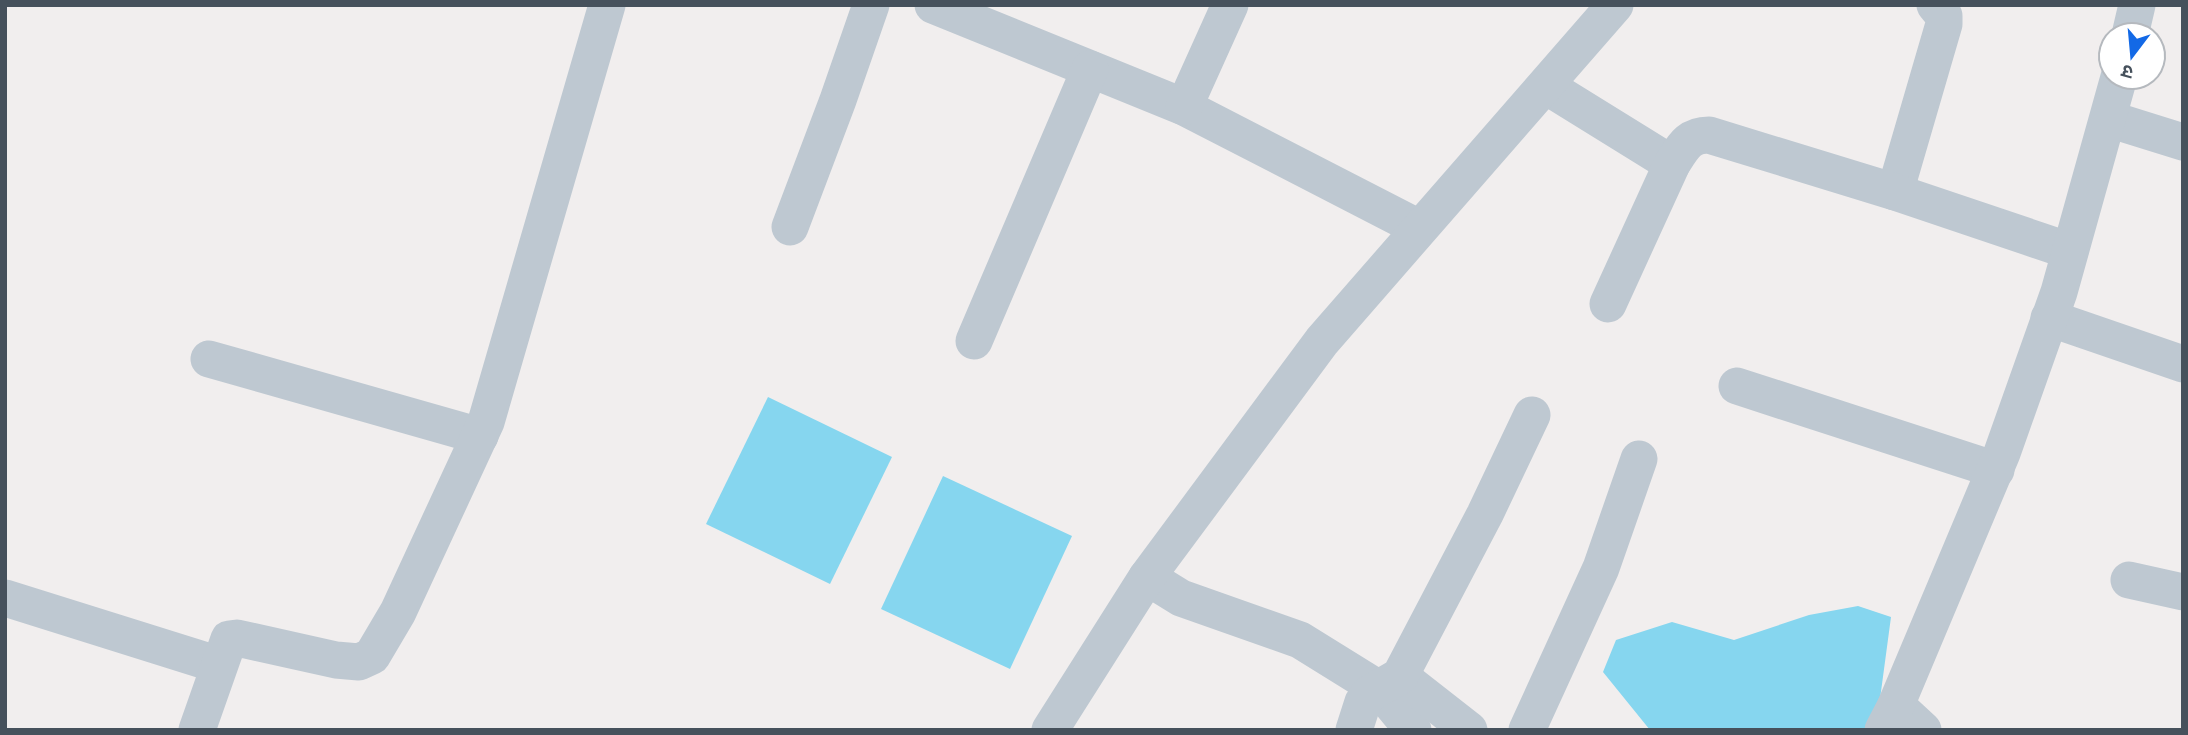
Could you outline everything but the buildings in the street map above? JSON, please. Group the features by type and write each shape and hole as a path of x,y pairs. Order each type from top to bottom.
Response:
{"street":[{"path":"202,729 226,643 233,638 336,660 359,662 372,656 398,612 480,436 607,5"},
{"path":"790,227 871,5"},
{"path":"933,5 1184,107 1419,228"},
{"path":"1184,107 1230,5"},
{"path":"1050,730 1147,577 1322,341 1615,5"},
{"path":"1895,192 1944,24 1944,16 1935,5"},
{"path":"974,341 1090,69"},
{"path":"1546,86 1672,164"},
{"path":"1923,730 1890,717 1996,470 2049,318 2116,91"},
{"path":"2109,119 2183,142"},
{"path":"1608,304 1672,164 1684,145 1698,135 1709,135 1895,192 2070,251"},
{"path":"2049,318 2183,364"},
{"path":"209,359 480,436"},
{"path":"1737,386 1996,470"},
{"path":"1354,730 1363,702 1369,694 1390,683 1485,514 1532,415"},
{"path":"1527,730 1601,568 1639,459"},
{"path":"1147,577 1181,598 1300,640 1390,683 1469,730"},
{"path":"2129,580 2183,592"},
{"path":"5,598 219,665"},
{"path":"1390,683 1413,730"}],"water":[{"path":"768,397 892,457 830,584 706,524"},
{"path":"943,476 1072,536 1010,669 881,609"},
{"path":"1858,606 1891,617 1880,699 1865,730 1650,730 1603,672 1616,640 1672,622 1734,640 1809,615"}]}
